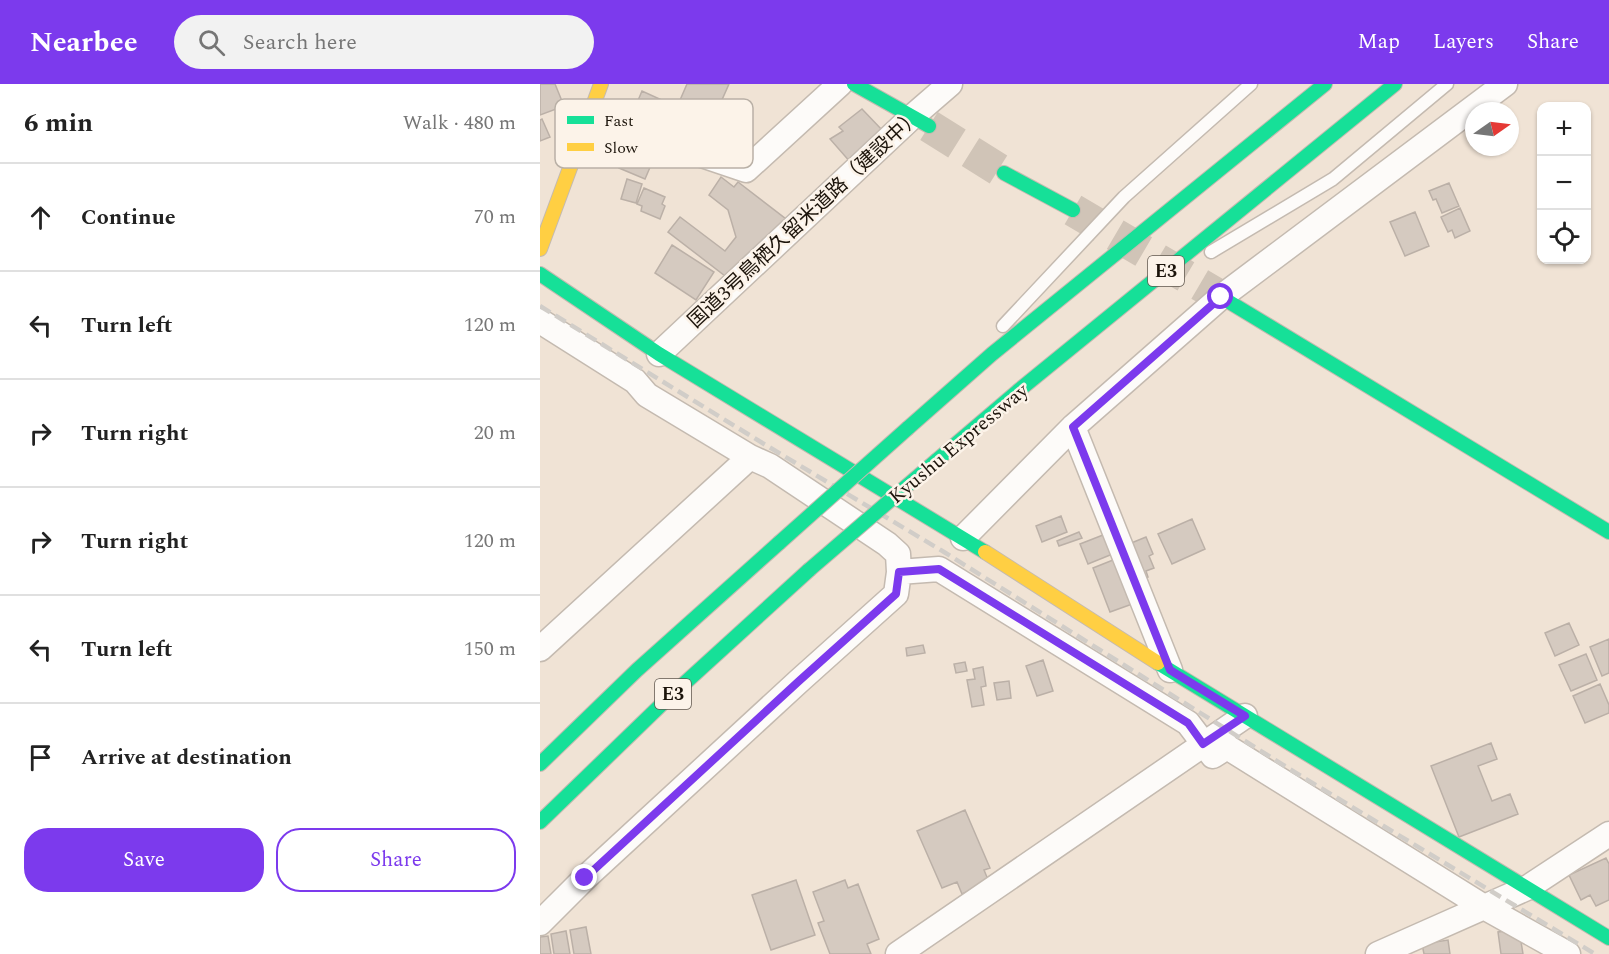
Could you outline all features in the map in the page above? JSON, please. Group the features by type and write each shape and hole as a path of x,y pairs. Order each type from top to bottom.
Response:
{"main road":[{"path":"596,99 601,84"},
{"path":"854,84 921,121"},
{"name":"E3","path":"540,764 637,670 993,354 1325,84"},
{"name":"Kyushu Expressway","path":"540,822 664,702 809,570 1018,391 1395,84"},
{"path":"540,249 570,168"},
{"path":"1005,173 1073,210"},
{"path":"540,274 659,354 963,538 1170,670 1609,938"},
{"path":"1221,297 1609,532"}],"street":[{"path":"753,164 840,84"},
{"name":"国道3号鳥栖久留米道路（建設中）","path":"659,354 921,121 950,84"},
{"path":"963,538 1073,427 1221,297 1506,84"},
{"path":"540,321 635,381 647,395 750,457 770,466 887,544 898,554 899,572 896,594 593,870 540,923"},
{"path":"1073,427 1170,670"},
{"path":"540,649 750,457"},
{"path":"899,572 939,569 1188,723 1213,756 1227,747 1484,907 1568,954"},
{"path":"898,954 1245,716"},
{"path":"1378,954 1527,888 1609,834"}],"lane":[{"path":"908,428 1124,197 1251,84"},
{"path":"1130,300 1333,179 1447,84"}],"building":[{"path":"540,84 555,84 561,99 555,99 555,109 540,115"},
{"path":"687,84 729,84 722,99 680,99"},
{"path":"642,91 660,99 639,99"},
{"path":"862,109 883,131 851,163 830,139 843,131 839,127"},
{"path":"542,119 550,137 540,141 540,120"},
{"path":"619,168 650,168 645,179"},
{"path":"721,177 734,187 738,182 786,219 770,240 766,237 729,279 668,232 680,217 725,251 736,237 728,210 709,195"},
{"path":"627,179 642,184 636,203 621,199"},
{"path":"1449,183 1459,206 1442,213 1436,199 1433,200 1429,191"},
{"path":"644,188 665,197 662,204 665,206 660,219 641,211 642,206 637,204"},
{"path":"1460,208 1470,231 1455,238 1452,230 1448,232 1441,217"},
{"path":"1415,212 1429,246 1405,256 1390,222"},
{"path":"672,245 714,272 696,300 655,273"},
{"path":"1061,516 1067,532 1042,542 1036,526"},
{"path":"1192,519 1205,549 1172,564 1158,534"},
{"path":"1079,532 1082,538 1059,546 1057,541"},
{"path":"1108,533 1115,553 1088,564 1080,544"},
{"path":"1146,537 1153,554 1149,556 1154,568 1146,571 1148,577 1138,581 1124,546"},
{"path":"1118,558 1135,603 1110,612 1093,568"},
{"path":"1569,623 1579,645 1555,656 1545,633"},
{"path":"1609,639 1609,673 1602,676 1590,647"},
{"path":"923,645 925,653 907,656 906,648"},
{"path":"1586,654 1597,680 1571,691 1559,665"},
{"path":"1043,660 1053,691 1037,696 1026,666"},
{"path":"965,662 967,671 956,673 954,664"},
{"path":"983,667 986,686 981,687 984,705 972,707 967,680 975,679 973,669"},
{"path":"1009,681 1011,698 997,700 994,683"},
{"path":"1600,684 1609,705 1609,713 1585,723 1573,696"},
{"path":"1491,743 1497,759 1478,766 1492,801 1510,794 1518,814 1459,837 1431,766"},
{"path":"965,810 990,868 984,870 989,882 962,894 957,882 942,888 917,831"},
{"path":"1606,858 1609,864 1609,900 1596,906 1590,895 1581,900 1569,875"},
{"path":"796,880 815,935 771,950 752,895"},
{"path":"845,880 848,888 858,884 879,939 867,944 871,954 830,954 818,923 824,921 813,892"},
{"path":"586,927 591,954 574,954 570,930"},
{"path":"1519,929 1523,954 1501,954 1498,932"},
{"path":"566,931 570,954 554,954 551,934"},
{"path":"548,936 551,954 540,954 540,937"},
{"path":"1448,940 1450,954 1424,954 1422,944"}],"tunnel":[{"path":"929,126 1004,173"},
{"path":"1073,210 1221,297"}],"railway":[{"path":"540,306 944,552 1296,773 1595,954"}],"traffic: fast":[{"path":"854,84 929,126"},
{"path":"908,428 992,354 1325,84"},
{"path":"937,460 1018,391 1395,84"},
{"path":"1004,173 1073,210"},
{"path":"540,274 659,354 985,552"},
{"path":"1221,297 1609,532"},
{"path":"779,543 908,428"},
{"path":"809,570 937,460"},
{"path":"540,764 637,670 779,543"},
{"path":"540,822 664,702 809,570"},
{"path":"1158,663 1609,938"}],"traffic: slow":[{"path":"595,99 601,84"},
{"path":"540,249 570,168"},
{"path":"985,552 1158,663"}],"route":[{"path":"585,878 896,594 899,572 939,569 1188,723 1203,744 1245,716 1170,670 1073,427 1221,297"}]}
